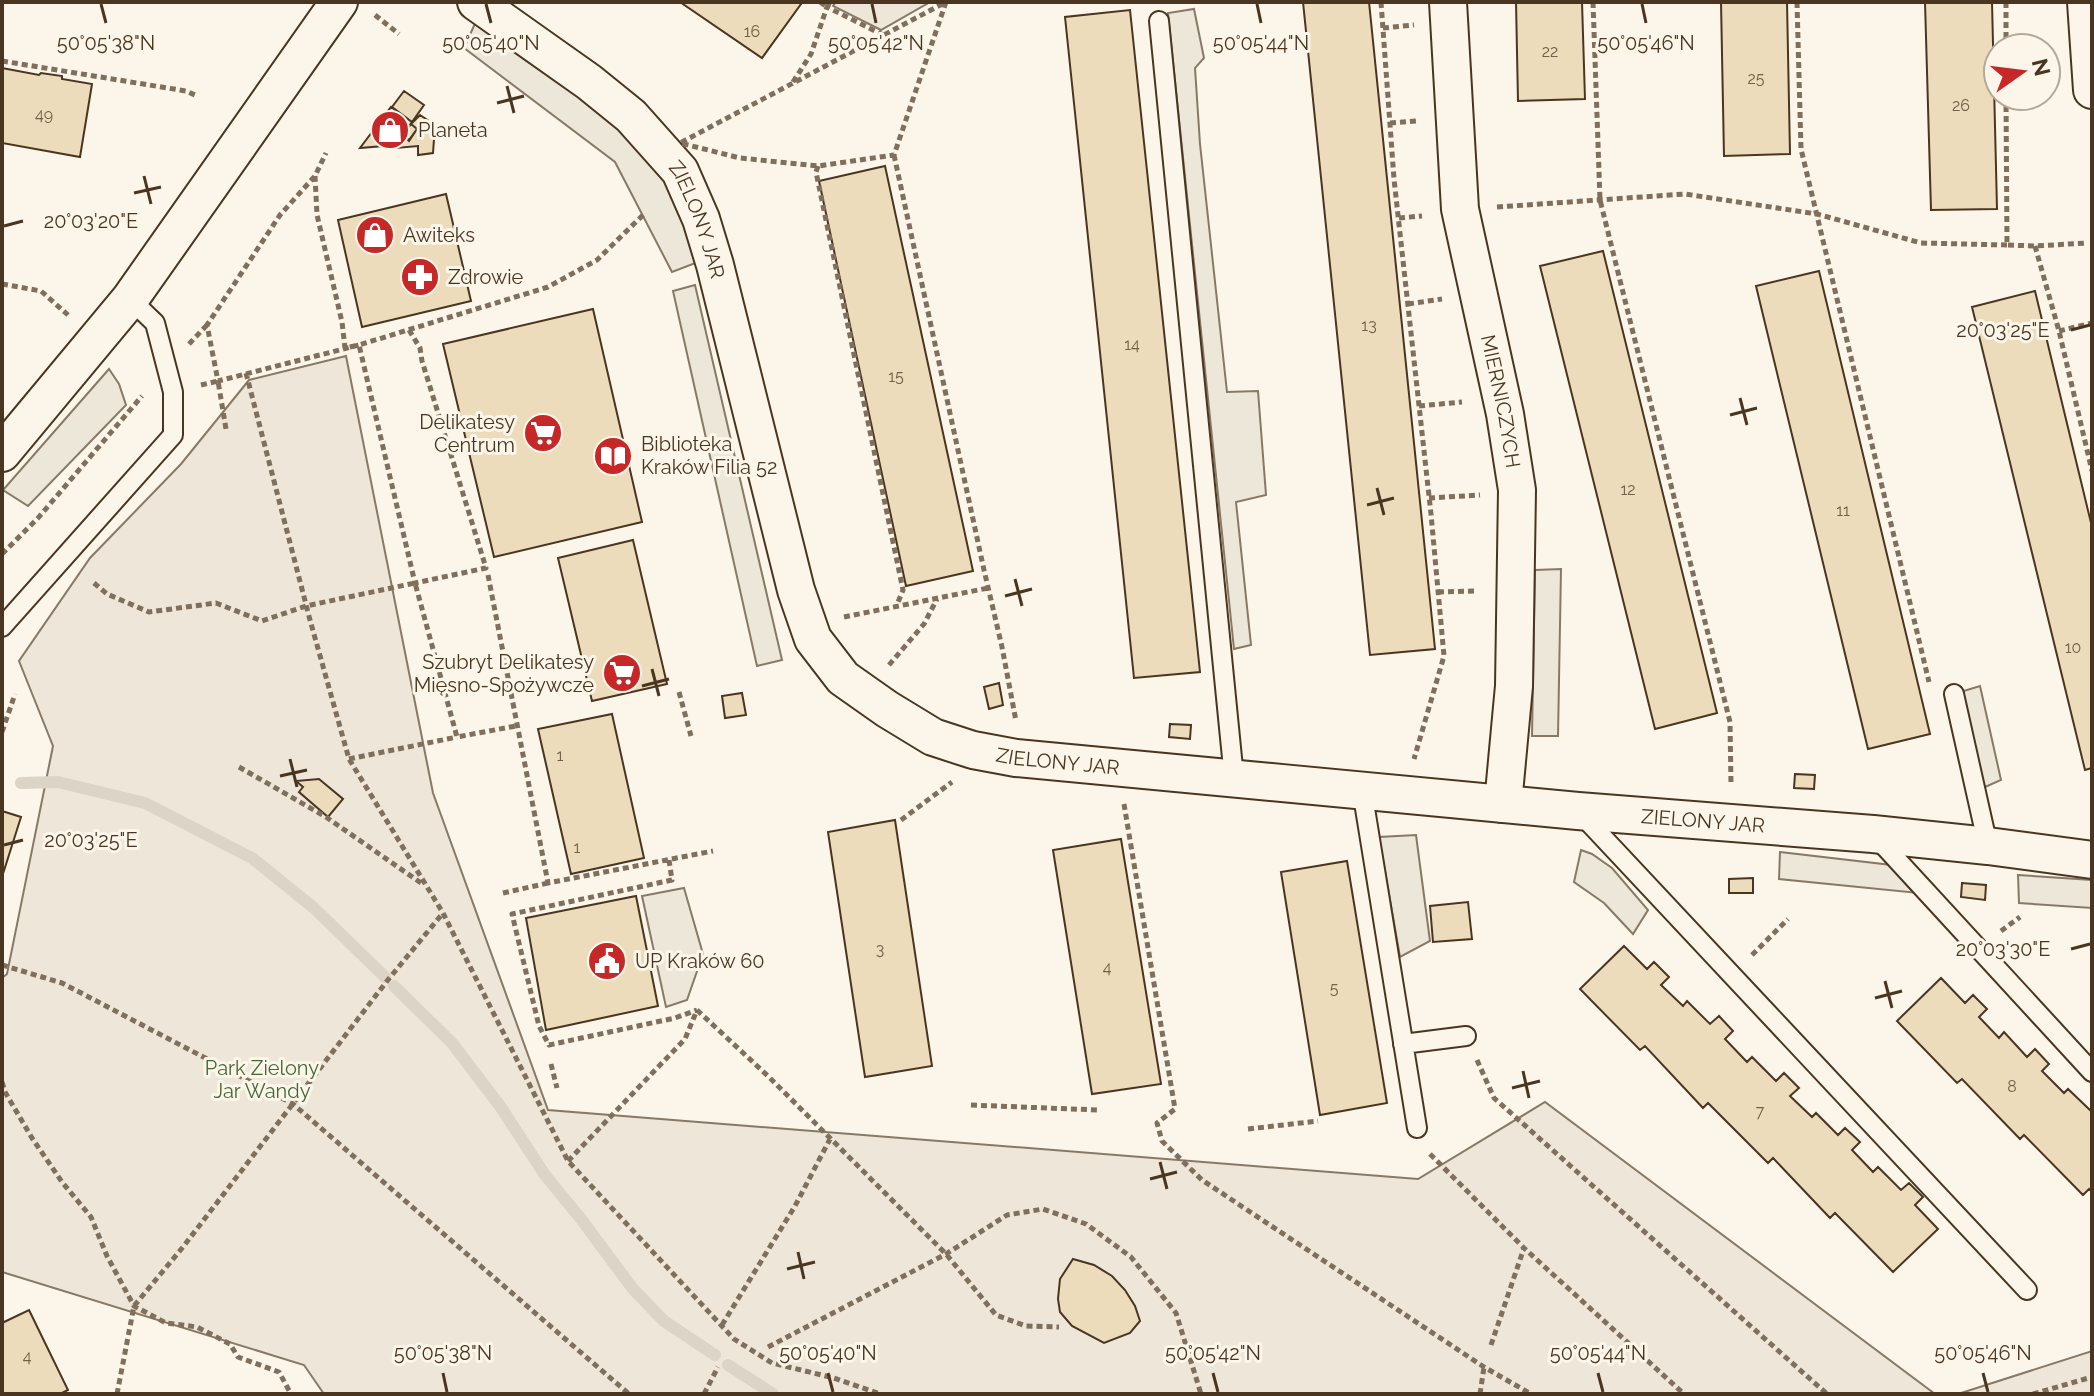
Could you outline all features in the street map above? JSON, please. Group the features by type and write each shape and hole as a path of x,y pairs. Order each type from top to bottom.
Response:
{"street":[{"path":"2,453 130,299 339,2"},
{"name":"ZIELONY JAR","path":"476,2 589,82 631,116 680,171 701,219 715,265 796,590 813,639 843,678 933,737 973,750 1016,758 1578,811 1873,834 2092,860"},
{"name":"MIERNICZYCH","path":"1448,2 1460,209 1505,414 1517,490 1514,686 1503,804"},
{"path":"2086,2 2092,90"}],"lane":[{"path":"1159,21 1234,778"},
{"path":"2,627 173,435 173,392 155,323 130,299"},
{"path":"1954,694 1988,846"},
{"path":"1362,790 1417,1128"},
{"path":"1578,811 2027,1290"},
{"path":"1873,834 2092,1072"},
{"path":"1403,1044 1466,1036"}],"path":[{"path":"820,2 883,35"},
{"path":"894,155 818,166 740,158 680,143 946,2 894,155 1002,647 1018,734"},
{"path":"1381,2 1399,218 1444,656 1411,771"},
{"path":"1593,2 1600,200 1730,722 1731,785"},
{"path":"1797,2 1801,149 1929,685"},
{"path":"2006,2 2006,32"},
{"path":"791,85 811,54 828,4"},
{"path":"374,14 399,34"},
{"path":"1383,28 1419,24"},
{"path":"2,61 195,95"},
{"path":"2006,112 2007,245"},
{"path":"1390,123 1424,120"},
{"path":"2,554 38,518 207,325 280,215 315,176 326,153"},
{"path":"818,166 816,172 903,590 896,607"},
{"path":"315,176 317,215 342,322 345,348 359,345"},
{"path":"1460,209 1685,194 1817,214 1921,243 2035,246 2087,243"},
{"path":"218,381 359,345 548,287 597,260 645,213"},
{"path":"1399,218 1423,216"},
{"path":"2035,246 2092,471"},
{"path":"2,284 41,291 63,311"},
{"path":"1408,304 1453,297"},
{"path":"2059,331 2092,323"},
{"path":"207,325 226,429"},
{"path":"94,583 107,594 149,612 216,603 262,621 306,606 486,568 420,348 409,330"},
{"path":"359,345 415,583 457,737"},
{"path":"246,373 349,759 443,913 568,1161 734,1339 772,1363 834,1378 880,1394"},
{"path":"1419,406 1464,402"},
{"path":"1429,498 1489,494"},
{"path":"488,575 548,883"},
{"path":"842,618 988,588"},
{"path":"1438,592 1490,590"},
{"path":"886,669 924,624 937,599"},
{"path":"679,692 691,736"},
{"path":"2,732 15,694"},
{"path":"349,759 516,726"},
{"path":"239,767 326,817 425,885"},
{"path":"901,820 960,776"},
{"path":"1123,803 1175,1109 1157,1123 1162,1141 1202,1180 1484,1367 1531,1394"},
{"path":"503,893 713,851"},
{"path":"669,860 672,880 512,914 539,1026 549,1045 675,1018 697,1010"},
{"path":"117,1394 134,1306 443,913"},
{"path":"1732,975 1788,919"},
{"path":"2,965 62,983 293,1104 629,1394"},
{"path":"697,1010 769,1077 946,1254 996,1315 1026,1326 1059,1327"},
{"path":"568,1161 685,1039 697,1010"},
{"path":"1466,1036 1494,1098 1827,1394"},
{"path":"551,1064 557,1088"},
{"path":"2,1082 32,1138 91,1217 107,1256 134,1306 166,1323 197,1327 230,1344 238,1357 279,1372 291,1394"},
{"path":"971,1105 1097,1110"},
{"path":"1248,1129 1318,1121"},
{"path":"1417,1128 1429,1153 1524,1248 1684,1394"},
{"path":"722,1325 795,1206 830,1139"},
{"path":"768,1347 946,1254 1007,1215 1043,1209 1086,1224 1131,1257 1176,1313 1201,1394"},
{"path":"1491,1345 1524,1248"},
{"path":"704,1394 718,1367"},
{"path":"1480,1394 1484,1367"},
{"path":"2033,1394 2092,1377"}],"green space":[{"path":"836,2 930,2 881,30 833,6"},
{"name":"Park Zielony Jar Wandy","path":"346,356 433,793 548,1110 1418,1179 1545,1102 1935,1394 324,1394 304,1365 2,1272 2,978 7,974 53,746 19,661 90,558 181,464 249,380"},
{"path":"2092,1351 2092,1394 1958,1394"}],"shaded area":[{"path":"1194,9 1204,58 1195,68 1200,144 1227,392 1258,391 1266,495 1236,502 1251,645 1234,649 1168,13"},
{"path":"477,19 629,134 671,183 706,259 672,272 615,162 464,48"},
{"path":"695,285 782,660 757,666 673,291"},
{"path":"109,369 119,384 126,405 28,506 3,490"},
{"path":"1561,569 1558,736 1532,736 1535,570"},
{"path":"1980,686 2001,780 1976,791 1954,694"},
{"path":"1416,835 1430,941 1400,957 1379,837"},
{"path":"1581,850 1612,868 1648,910 1633,934 1604,903 1574,882"},
{"path":"1780,852 1917,868 1918,893 1779,879"},
{"path":"2018,875 2092,880 2092,908 2019,903"},
{"path":"684,888 703,954 687,1000 666,1007 642,896"}],"building":[{"path":"680,2 798,2 801,4 762,58"},
{"path":"1303,2 1369,2 1435,649 1370,655"},
{"path":"1516,2 1582,2 1585,99 1518,101"},
{"path":"1721,2 1787,2 1790,154 1724,156"},
{"path":"1925,2 1992,2 1993,32 1982,32 1982,112 1995,112 1997,209 1931,210"},
{"path":"1130,10 1200,672 1134,678 1065,17"},
{"path":"2,68 62,76 62,79 92,84 80,157 2,143"},
{"path":"404,91 424,105 412,122 392,107"},
{"name":"Planeta","path":"391,107 412,122 395,145 360,148"},
{"path":"420,115 435,125 433,153 418,155 418,146 396,148 402,135 409,141 417,129 411,124"},
{"path":"411,124 417,129 409,140 402,135"},
{"path":"885,166 973,571 906,586 819,181"},
{"path":"446,194 471,301 362,327 338,220"},
{"path":"1603,251 1717,713 1655,729 1540,266"},
{"path":"1819,271 1930,734 1868,749 1756,286"},
{"path":"2035,291 2092,527 2092,768 2085,770 1972,307"},
{"name":"Delikatesy Centrum","path":"593,309 642,522 494,557 443,344"},
{"path":"633,540 667,684 592,701 558,558"},
{"path":"999,683 1003,705 989,709 984,687"},
{"path":"742,693 746,715 725,718 722,696"},
{"path":"612,714 644,858 571,874 538,729"},
{"path":"1170,724 1191,725 1190,739 1169,737"},
{"path":"1795,774 1815,775 1814,789 1794,788"},
{"path":"319,779 343,799 328,817 299,792 303,787 296,781"},
{"path":"2,811 21,817 2,877"},
{"path":"895,820 932,1066 865,1077 828,832"},
{"path":"1121,839 1161,1084 1092,1094 1053,850"},
{"path":"1347,861 1387,1103 1320,1115 1281,872"},
{"path":"1753,878 1753,893 1729,893 1729,879"},
{"path":"1962,883 1986,885 1985,900 1961,897"},
{"name":"UP Kraków 60","path":"636,896 658,1006 546,1030 526,918"},
{"path":"1468,902 1472,939 1433,942 1430,906"},
{"path":"1624,946 1647,969 1654,962 1669,977 1661,985 1683,1006 1687,1001 1710,1024 1719,1016 1733,1031 1725,1039 1747,1062 1752,1057 1776,1081 1784,1073 1799,1088 1790,1096 1812,1117 1816,1113 1838,1135 1845,1128 1860,1142 1852,1150 1873,1172 1878,1167 1901,1190 1909,1183 1923,1197 1915,1205 1938,1229 1893,1272 1835,1213 1830,1218 1773,1158 1768,1163 1708,1103 1703,1108 1645,1046 1640,1050 1580,989"},
{"path":"1941,978 1965,1003 1973,995 1987,1009 1979,1017 1999,1038 2004,1032 2027,1057 2035,1049 2049,1064 2042,1071 2064,1093 2068,1089 2092,1112 2092,1192 2089,1189 2083,1195 2024,1135 2020,1139 1962,1079 1957,1083 1897,1021"},
{"path":"1073,1259 1094,1265 1112,1276 1125,1290 1140,1321 1130,1333 1104,1343 1072,1326 1060,1312 1060,1279"},
{"path":"29,1310 68,1390 60,1394 2,1394 2,1323"}],"waterway":[{"path":"21,783 58,782 145,803 252,858 314,908 385,977"},
{"path":"394,986 452,1043 500,1106 545,1175 633,1289 664,1321 715,1355"},
{"path":"728,1365 773,1394"}],"place":[{"name":"Planeta","path":"390,130"},
{"name":"Awiteks","path":"375,235"},
{"name":"Zdrowie","path":"420,277"},
{"name":"Delikatesy Centrum","path":"543,433"},
{"name":"Biblioteka Kraków Filia 52","path":"613,456"},
{"name":"Szubryt Delikatesy Mięsno-Spożywcze","path":"622,673"},
{"name":"UP Kraków 60","path":"607,961"}]}
